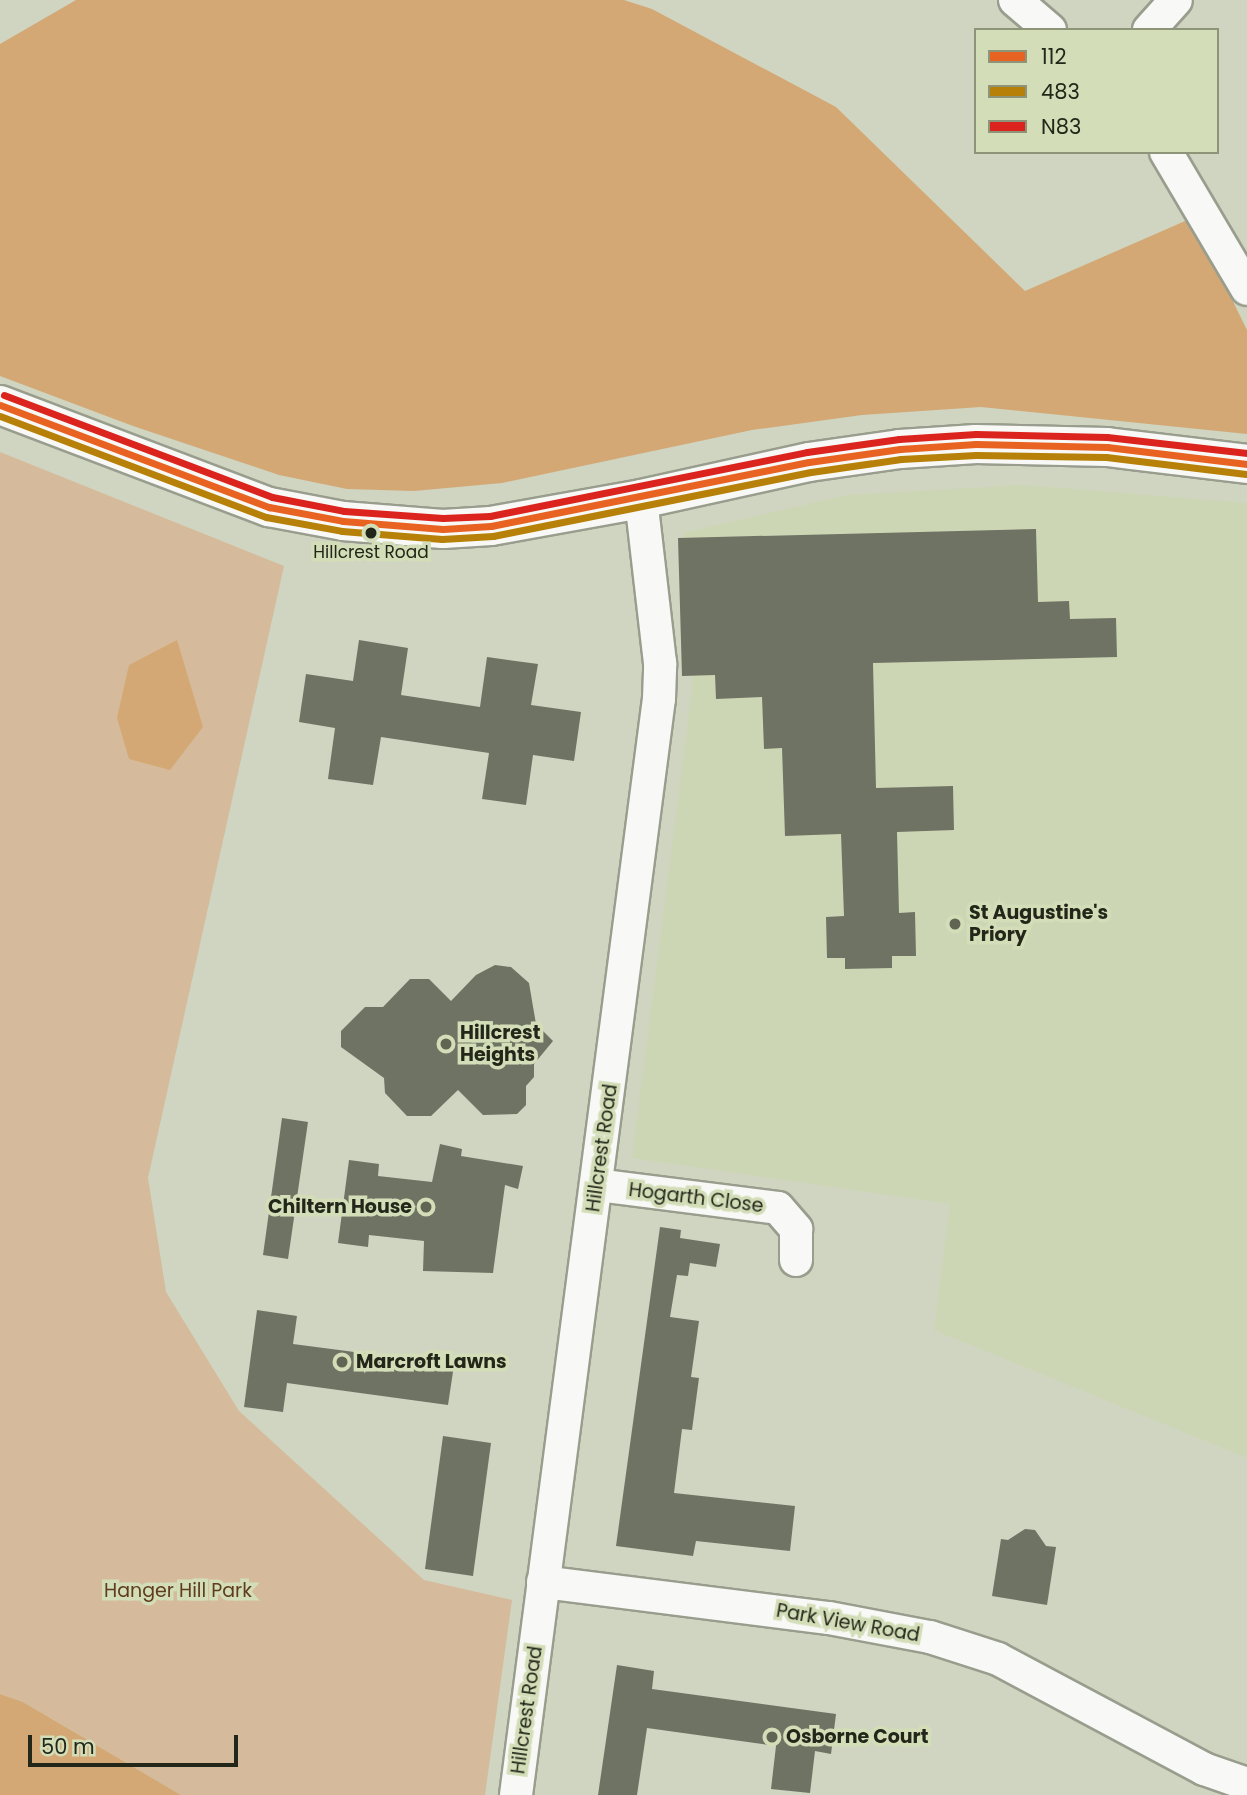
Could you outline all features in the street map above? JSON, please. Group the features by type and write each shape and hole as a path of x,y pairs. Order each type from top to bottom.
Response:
{"highway":[{"path":"0,405 246,499 344,521 443,529 491,526 641,499 809,462 976,444 1107,447 1247,464"}],"street":[{"path":"1015,0 1049,28"},
{"path":"1151,28 1175,0"},
{"path":"1167,154 1247,289"},
{"name":"Hillcrest Road","path":"516,1795 659,699 660,663 641,499"},
{"name":"Hogarth Close","path":"597,1185 778,1209 796,1229 796,1260"},
{"name":"Park View Road","path":"543,1582 841,1620 930,1637 998,1659 1204,1769 1247,1784"}],"shaded area":[{"path":"76,0 624,0 652,9 836,107 1025,291 1192,218 1247,330 1247,434 981,407 862,415 752,430 502,483 414,491 347,489 279,475 133,426 0,376 0,44"},
{"name":"St Augustine's Priory","path":"1024,485 1247,503 1247,1458 934,1330 950,1204 632,1158 692,690 683,533 847,495"},
{"path":"177,640 203,727 170,770 129,759 117,718 129,665"},
{"path":"0,1694 23,1702 181,1795 0,1795"}],"green space":[{"name":"Hanger Hill Park","path":"0,452 284,566 148,1178 166,1292 239,1411 424,1580 512,1600 485,1795 181,1795 23,1702 0,1694"}],"building":[{"path":"1036,529 1038,602 1069,601 1070,619 1116,618 1117,657 873,663 876,788 953,786 954,830 897,832 899,913 915,912 916,956 892,956 892,968 845,969 845,958 827,958 826,917 844,916 841,834 785,836 782,748 764,749 762,697 716,699 715,675 682,676 678,538"},
{"path":"359,640 408,648 401,695 480,707 487,657 538,664 531,705 581,712 574,761 533,755 526,805 482,799 489,753 381,737 373,785 328,779 335,728 299,722 306,674 353,681"},
{"name":"Hillcrest Heights","path":"495,965 511,967 529,983 536,1024 553,1041 534,1064 534,1077 526,1086 526,1105 517,1114 483,1115 458,1090 431,1116 407,1116 385,1093 384,1078 341,1047 341,1031 365,1007 383,1007 410,979 429,979 451,1001 476,975"},
{"path":"282,1118 308,1122 288,1259 263,1255"},
{"name":"Chiltern House","path":"440,1144 462,1149 461,1156 523,1166 518,1189 505,1185 493,1273 423,1271 424,1241 369,1235 368,1247 338,1243 349,1160 379,1164 378,1176 432,1182"},
{"path":"660,1227 681,1230 680,1238 720,1244 716,1267 690,1263 688,1276 677,1275 670,1317 699,1321 691,1377 699,1378 692,1430 682,1429 674,1493 795,1506 790,1551 696,1541 693,1556 616,1546"},
{"name":"Marcroft Lawns","path":"257,1310 297,1316 293,1344 454,1365 448,1405 287,1383 283,1412 244,1407"},
{"path":"443,1436 491,1443 473,1576 425,1569"},
{"path":"1025,1529 1035,1530 1046,1546 1056,1547 1047,1605 992,1596 1001,1539 1008,1540"},
{"name":"Osborne Court","path":"617,1665 654,1671 652,1689 836,1714 831,1754 815,1751 810,1793 771,1789 776,1746 647,1728 637,1795 598,1795"}],"transit line":[{"name":"N83","path":"4,395 272,497 344,511 443,518 490,516 807,452 899,439 976,434 1107,437 1247,453"},
{"name":"112","path":"0,405 269,507 343,521 443,529 491,526 809,462 900,449 976,444 1107,447 1247,464"},
{"name":"483","path":"0,416 266,517 342,531 442,539 493,536 811,472 901,459 976,455 1106,457 1246,474"}],"place":[{"name":"Hillcrest Road","path":"371,533"},
{"name":"St Augustine's Priory","path":"955,924"},
{"name":"Hillcrest Heights","path":"446,1044"},
{"name":"Chiltern House","path":"426,1207"},
{"name":"Marcroft Lawns","path":"342,1362"},
{"name":"Osborne Court","path":"772,1737"}]}
